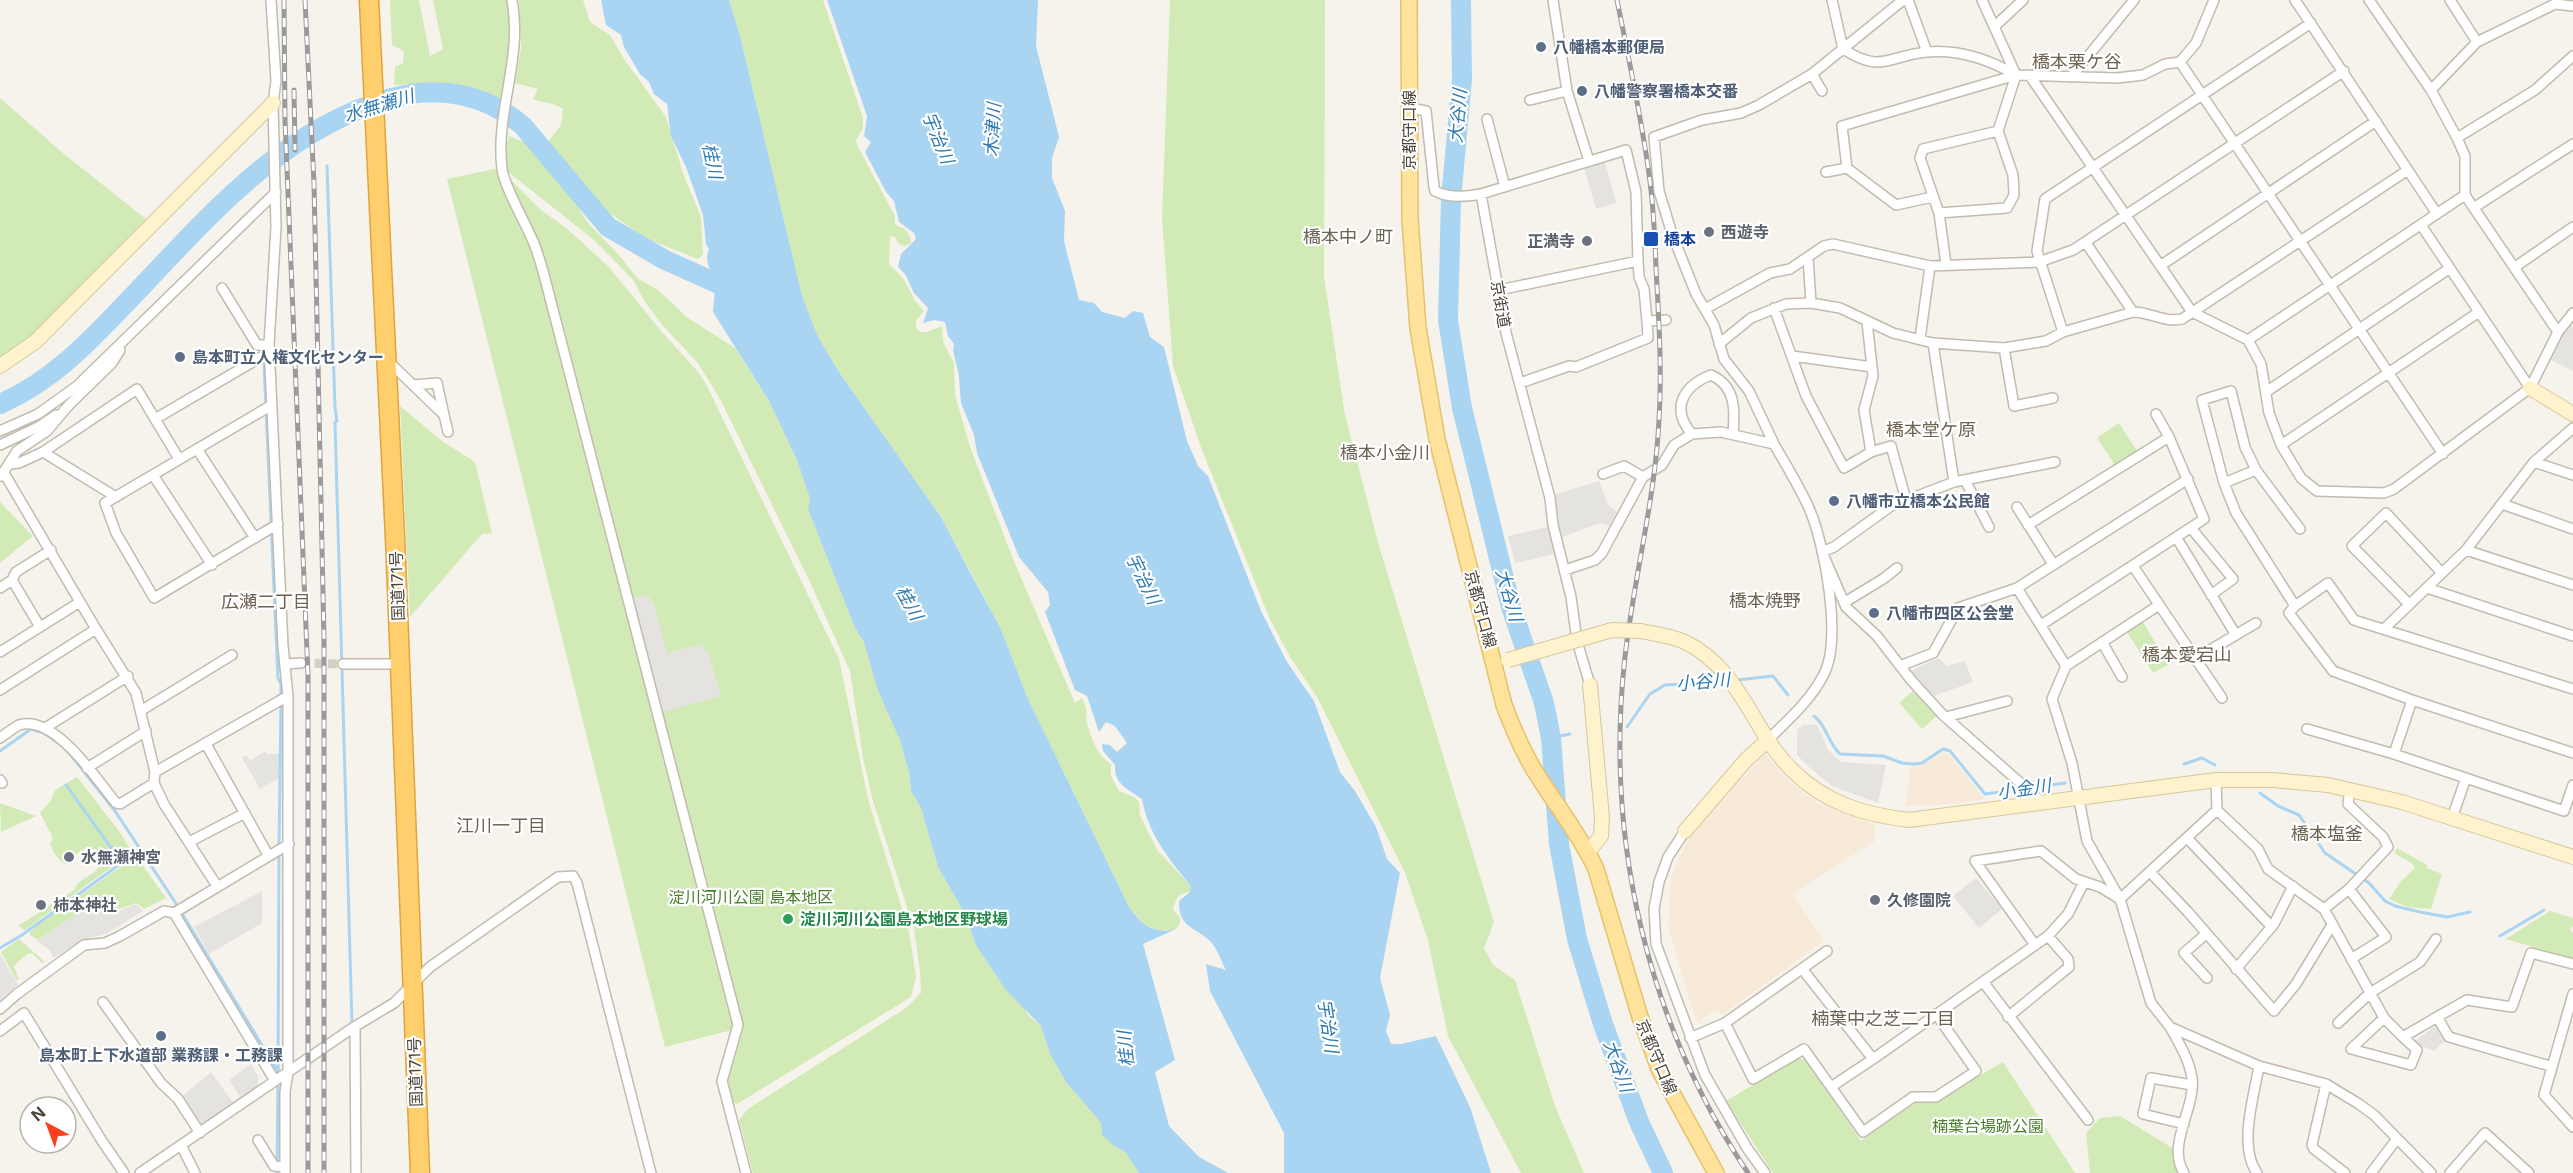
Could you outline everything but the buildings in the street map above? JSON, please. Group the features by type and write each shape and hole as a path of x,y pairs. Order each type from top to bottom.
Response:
{"highway":[{"name":"国道171号","path":"369,0 420,1173"}],"main road":[{"name":"京都守口線","path":"1409,0 1410,219 1418,328 1437,439 1502,662 1504,705 1512,726 1547,790 1588,852 1596,869 1640,1017 1660,1071 1716,1173"}],"street":[{"path":"271,0 276,81 273,103 276,192 268,407 273,526 285,664 279,849 288,1072 282,1168"},
{"path":"512,0 516,23 515,52 500,135 502,172 535,246 556,321 738,1025 722,1081 746,1173"},
{"path":"1553,0 1567,91 1589,161"},
{"path":"1832,0 1843,49"},
{"path":"1765,1173 1747,1148 1705,1075 1656,945 1654,909 1659,882 1668,857 1685,831 1746,760 1803,704 1825,673 1833,638 1822,552 1810,510 1774,444 1749,391 1724,359 1714,325 1696,294 1672,234 1663,201 1654,137 1702,120 1741,113 1759,105 1812,74 1903,0"},
{"path":"1908,0 1927,52"},
{"path":"1939,213 2007,208 2014,195 2013,175 1998,131 2016,75 1982,0"},
{"path":"1994,27 2023,0"},
{"path":"2071,77 2134,0"},
{"path":"1932,197 1896,205 1847,168 1842,126 2016,75 2117,78 2143,75 2165,64 2180,62 2196,43 2214,0"},
{"path":"2295,0 2437,214"},
{"path":"2368,0 2431,90 2457,138 2465,156 2465,195 2558,332"},
{"path":"2450,0 2477,42"},
{"path":"2431,90 2477,42 2555,4 2573,6"},
{"path":"2063,332 2037,251 2045,199 2311,23"},
{"path":"1843,49 1871,63 1927,52 1965,54 2002,67 2016,75"},
{"path":"2457,138 2535,90 2573,56"},
{"path":"2180,62 2442,454"},
{"path":"1705,309 1770,273 1790,269 1824,246 1833,244 1930,266 2039,262 2086,243 2344,71"},
{"path":"1812,74 1822,91"},
{"path":"2030,76 2192,312 2248,340 2261,364 2269,412 2281,445 2301,478 2317,491 2338,494 2384,493 2394,489 2530,388 2558,332 2573,313"},
{"path":"1530,100 1567,91"},
{"path":"0,366 35,342 273,103"},
{"path":"1410,108 1426,111 1434,187 1442,194 1460,196 1481,194 1626,150 1637,202 1639,277 1644,289 1648,338 1576,367 1569,366 1520,383"},
{"path":"1487,119 1505,187"},
{"path":"2160,266 2376,121"},
{"path":"1946,264 1939,213 1920,158 1923,149 1998,131"},
{"path":"2475,207 2573,144"},
{"path":"1826,172 1847,168"},
{"path":"1719,344 1751,318 1786,303 1811,303 1840,308 1893,333 1933,343 2004,348 2046,341 2063,332 2133,312 2141,312 2171,322 2182,319 2408,170"},
{"path":"0,430 38,414 58,401 125,340 276,192"},
{"name":"京街道","path":"1481,194 1506,333 1550,498 1553,525 1565,570 1577,641 1590,685"},
{"path":"2248,340 2465,195"},
{"path":"2421,225 2530,388 2573,414"},
{"path":"2515,267 2573,227"},
{"path":"2086,243 2133,312"},
{"path":"1808,256 1811,303"},
{"path":"1499,290 1638,261"},
{"path":"1920,339 1930,266"},
{"path":"2266,392 2450,268"},
{"path":"222,288 257,345 269,345"},
{"path":"1774,308 1806,396 1844,468 1871,452 1891,446 1906,500"},
{"path":"2281,445 2479,312"},
{"path":"1647,321 1666,320"},
{"path":"1867,322 1873,376 1864,410 1871,452"},
{"path":"5,471 17,451 47,431 68,406 112,363 125,340"},
{"path":"1933,343 1954,482"},
{"path":"2004,348 2014,406 2054,398"},
{"path":"1792,356 1872,367"},
{"path":"155,419 261,357 270,358"},
{"path":"386,359 444,415"},
{"path":"1692,434 1684,424 1679,411 1691,387 1697,381 1711,375 1719,378 1732,396 1735,411 1733,434"},
{"path":"413,386 437,383 448,432"},
{"path":"5,471 43,452 137,389 179,459"},
{"path":"2295,606 2236,513 2224,483 2202,400 2231,391 2245,447 2256,470 2300,529"},
{"path":"0,445 40,426 68,406"},
{"path":"268,407 105,503 116,533 154,598 273,526"},
{"path":"2041,625 2204,519 2169,437 2156,414"},
{"path":"2385,628 2466,550 2534,462 2573,428"},
{"path":"1565,570 1595,560 1602,553 1643,477 1662,465 1674,445 1692,434 1721,432 1774,444"},
{"path":"2028,525 2169,437"},
{"path":"197,448 255,538"},
{"path":"43,452 116,497"},
{"path":"1822,552 1833,547 1891,506 1906,500 1954,482 1966,482 2055,462"},
{"path":"2534,462 2573,476"},
{"path":"1603,474 1623,466 1643,477"},
{"path":"2224,483 2256,470"},
{"path":"5,471 96,629 128,676 142,710 155,772 154,783 217,886"},
{"path":"153,475 212,564"},
{"path":"1900,666 1933,653 1958,608 2017,588 2188,479"},
{"path":"1966,482 1989,527"},
{"path":"2502,504 2573,529"},
{"path":"2017,507 2053,564"},
{"path":"2409,604 2352,546 2386,513 2442,573"},
{"path":"2191,528 2233,579 2211,595"},
{"path":"2176,537 2236,635"},
{"path":"0,588 12,580 16,572 51,550"},
{"path":"2466,550 2573,585"},
{"path":"1822,552 1845,602 1877,636 1900,666 1946,717 2037,797"},
{"path":"2133,566 2222,698"},
{"path":"1845,602 1897,568"},
{"path":"12,580 40,627"},
{"path":"2573,688 2354,620 2328,583 2295,606 2289,613 2333,671 2412,700 2573,753"},
{"path":"2017,588 2066,666"},
{"path":"2427,588 2573,636"},
{"path":"0,652 80,602"},
{"path":"2159,605 2066,666 2052,699 2080,797 2087,841 2120,899 2151,1003 2170,1027 2185,1053 2193,1080 2178,1155 2184,1173"},
{"path":"2195,659 2256,623"},
{"path":"1502,662 1592,634 1628,628 1683,641 1716,663 1730,677 1768,740 1792,771 1817,791 1846,807 1875,816 1909,820 2037,797 2080,797 2216,780 2273,780 2328,785 2402,802 2573,857"},
{"path":"0,690 96,629"},
{"path":"2102,642 2122,677"},
{"path":"142,710 232,655"},
{"path":"285,664 302,663"},
{"path":"344,664 399,664"},
{"path":"45,728 128,676"},
{"path":"1588,852 1601,836 1602,817 1590,685"},
{"path":"155,772 283,700"},
{"path":"1946,717 2007,700"},
{"path":"2394,754 2412,700"},
{"path":"0,738 19,725 31,724 45,728 60,738 116,804 120,804 154,783"},
{"path":"2307,729 2394,754 2564,811 2573,785"},
{"path":"87,768 146,731"},
{"path":"206,744 244,813 279,849"},
{"path":"2452,818 2466,778"},
{"path":"2216,780 2217,810 2258,849 2268,869 2324,909 2384,1018 2417,1050 2411,1065 2350,1049 2384,1018"},
{"path":"2324,909 2349,889 2388,847 2383,837 2348,804 2350,789"},
{"path":"2120,899 2217,810"},
{"path":"189,842 244,813"},
{"path":"2187,838 2271,926"},
{"path":"0,1009 24,988 84,945 105,943 164,911 174,913 279,849"},
{"path":"2035,945 1975,861 2041,850 2076,879 2100,886 2120,899"},
{"path":"2150,872 2274,1011 2296,984 2332,925"},
{"path":"140,1173 352,1028 394,1003 430,967 558,877 573,876 584,907 651,1173"},
{"path":"1831,1087 2048,936 2068,914 2084,882"},
{"path":"2236,969 2271,926 2293,886"},
{"path":"2349,889 2386,937 2351,959"},
{"path":"174,913 275,1081"},
{"path":"2206,934 2184,953 2207,978"},
{"path":"2008,1017 2069,967 2068,959 2048,936"},
{"path":"2338,1023 2370,993 2420,962 2436,939"},
{"path":"1690,1038 1725,1023 1827,951"},
{"path":"2403,1037 2467,1000 2512,1007 2531,953 2573,964"},
{"path":"1803,970 1873,1059"},
{"path":"1983,983 2088,1120"},
{"path":"2573,994 2550,1066 2544,1095 2573,1127"},
{"path":"103,1002 161,1083 178,1099 200,1133"},
{"path":"0,1030 24,1013 124,1173"},
{"path":"1725,1023 1753,1079 1804,1049 1863,1132 1913,1097 1936,1097 1976,1071 1936,1014"},
{"path":"2437,1017 2449,1037 2550,1066"},
{"path":"2170,1027 2259,1066 2326,1084 2374,1115 2396,1140 2431,1173"},
{"path":"352,1028 356,1173"},
{"path":"2257,1173 2252,1166 2247,1140 2259,1066"},
{"path":"2184,1124 2143,1114 2151,1078 2192,1085"},
{"path":"2326,1084 2312,1145 2345,1173"},
{"path":"2450,1173 2485,1133 2529,1173"},
{"path":"258,1140 282,1168"},
{"path":"2371,1173 2396,1140"},
{"path":"181,1145 195,1173"}],"shaded area":[{"path":"1605,162 1616,203 1596,209 1584,168"},
{"path":"2570,325 2573,327 2573,371 2549,359 2559,339"},
{"path":"1599,481 1608,505 1617,512 1609,526 1603,523 1597,524 1560,538 1554,495"},
{"path":"1548,527 1554,554 1515,563 1508,536"},
{"path":"649,597 654,604 667,653 702,644 704,652 708,651 721,696 662,712 633,598"},
{"path":"1939,658 1947,666 1965,661 1973,682 1934,696 1911,672"},
{"path":"1803,725 1817,725 1828,750 1841,762 1886,765 1878,803 1832,786 1797,755 1797,730"},
{"path":"266,751 266,754 280,754 279,778 260,789 242,758 247,755 250,760"},
{"path":"1941,753 1948,754 1985,799 1955,804 1906,806 1910,767 1925,763"},
{"path":"1765,754 1790,782 1817,803 1875,825 1875,841 1793,894 1824,941 1722,1015 1718,1010 1701,1019 1703,1023 1701,1024 1695,1019 1668,927 1671,877 1688,838"},
{"path":"1976,878 2002,909 1979,928 1953,896"},
{"path":"262,891 262,923 209,954 194,927"},
{"path":"136,904 143,911 106,934 83,940 53,958 51,951 37,941 80,912 117,912"},
{"path":"0,954 18,985 0,1000"},
{"path":"2436,1027 2446,1040 2434,1051 2416,1041"},
{"path":"251,1064 258,1076 258,1086 241,1098 229,1080"},
{"path":"211,1072 234,1104 201,1126 181,1097"}],"green space":[{"path":"390,0 419,0 430,56 443,49 433,0 509,0 512,24 510,50 500,99 460,86 432,83 394,85 395,67 403,63 404,51 392,45"},
{"path":"519,0 583,0 590,22 610,35 624,59 666,117 683,173 701,217 703,254 698,259 645,238 608,212 548,142 561,125 563,109 533,99 538,89 515,83 521,49"},
{"path":"729,0 823,0 863,118 863,128 856,140 857,145 895,216 895,225 906,231 911,243 905,246 899,244 895,237 890,236 889,264 904,279 914,299 924,311 916,321 916,327 920,332 927,332 942,326 943,342 954,363 955,395 970,447 1013,559 1075,703 1082,698 1087,723 1096,748 1111,764 1111,776 1119,791 1134,797 1139,802 1140,815 1157,850 1191,886 1190,892 1180,896 1175,903 1173,910 1180,917 1180,923 1176,929 1155,930 1140,920 1130,909 1028,699 1000,627 941,517 839,372 818,337 802,296 740,36"},
{"path":"1170,0 1325,0 1324,277 1345,415 1379,546 1494,922 1484,948 1493,965 1515,980 1555,1106 1584,1173 1521,1173 1448,1036 1428,940 1405,873 1317,697 1290,657 1269,617 1202,450 1173,366 1162,219"},
{"path":"0,98 64,154 146,219 34,334 0,360"},
{"path":"509,136 526,143 546,165 573,198 587,222 619,255 637,278 658,290 688,318 735,348 769,401 797,460 810,499 808,509 855,628 864,642 900,740 909,772 911,791 921,808 938,867 961,907 977,947 998,979 1022,1004 1028,1015 1041,1026 1050,1054 1066,1082 1101,1123 1113,1145 1125,1152 1139,1173 753,1173 739,1120 748,1109 906,1008 921,993 914,929 873,801 863,758 850,671 809,580 719,397 697,362 664,327 645,302 634,281 594,240 507,171 504,141 508,141"},
{"name":"淀川河川公園 島本地区","path":"499,168 541,210 565,227 609,267 706,384 839,659 868,799 909,931 916,976 911,997 737,1104 733,1102 728,1081 744,1027 665,1047 447,179"},
{"path":"400,406 442,441 475,462 492,533 482,534 410,617"},
{"path":"2119,423 2137,451 2115,465 2097,438"},
{"path":"0,502 33,536 0,563"},
{"path":"2143,622 2168,665 2153,673 2127,632"},
{"path":"1914,690 1937,716 1922,729 1899,703"},
{"path":"77,777 119,831 132,852 25,930 18,926 74,890 99,867 86,848 69,859 67,865 62,862 51,847 53,838 40,813 51,800 55,790"},
{"path":"0,803 36,816 1,832"},
{"path":"2397,848 2427,865 2426,868 2442,874 2431,909 2408,907 2389,899 2401,881 2415,868 2413,864 2394,853"},
{"path":"136,856 166,898 144,909 136,903 116,910 82,911 38,940 30,935 30,932 38,925"},
{"path":"2550,911 2573,918 2573,926 2570,929 2573,933 2573,959 2506,939"},
{"path":"19,939 45,962 42,963 32,953 27,954 14,966 19,980 16,980 1,952"},
{"name":"楠葉台場跡公園","path":"1797,1058 1805,1060 1861,1141 1916,1102 1937,1100 2003,1062 2075,1173 1773,1173 1726,1101"},
{"path":"2120,1116 2174,1149 2180,1173 2090,1173 2086,1133 2100,1118"}],"water":[{"name":"桂川","path":"601,0 729,0 740,36 802,296 818,337 839,372 941,517 1000,627 1028,699 1130,909 1140,920 1155,930 1176,929 1143,944 1175,1060 1155,1072 1169,1126 1199,1157 1228,1173 1139,1173 1125,1152 1102,1135 1101,1123 1066,1082 1050,1054 1041,1026 1005,989 977,947 961,907 938,867 921,808 911,791 909,772 900,740 877,688 864,642 855,628 808,509 810,499 797,460 769,401 713,312 715,289 719,285 711,272 707,259 709,249 706,244 703,215 686,167 671,136 667,104 654,94 649,82 640,74 624,47 621,35 606,25"},
{"path":"827,0 1038,0 1036,46 1059,137 1052,158 1052,178 1065,211 1064,241 1079,300 1094,303 1102,312 1125,318 1133,311 1143,313 1150,337 1164,347 1187,441 1198,466 1208,476 1261,611 1287,662 1314,701 1340,772 1355,791 1376,827 1387,859 1400,873 1380,978 1390,1015 1386,1031 1391,1044 1436,1036 1470,1107 1491,1173 1284,1173 1284,1133 1210,991 1206,964 1226,970 1212,943 1188,925 1181,916 1179,901 1190,892 1191,886 1167,856 1154,835 1142,799 1119,781 1115,765 1103,751 1102,744 1110,745 1117,752 1127,743 1115,726 1106,722 1099,732 1087,696 1075,690 1045,612 1050,605 1048,592 1019,557 977,453 974,435 961,403 954,344 948,336 945,322 934,320 923,323 928,308 914,293 905,274 898,267 901,254 916,239 914,233 899,222 894,201 886,192 865,152 871,142 864,136 867,116"}],"waterway":[{"name":"大谷川","path":"1461,0 1462,79 1451,199 1448,320 1462,408 1511,607 1544,703 1551,738 1559,844 1577,939 1603,1024 1639,1122 1663,1173"},
{"name":"水無瀬川","path":"0,404 19,395 68,360 215,211 279,155 314,132 352,112 410,94 427,92 461,95 494,106 509,115 523,126 608,227 665,260 743,295"},
{"path":"327,166 337,421 335,422 352,1025"},
{"path":"264,363 278,678 281,684 281,697"},
{"name":"小谷川","path":"1737,680 1773,676 1788,695"},
{"name":"小谷川","path":"1627,727 1650,694 1665,685 1724,682"},
{"path":"279,847 281,703"},
{"name":"小金川","path":"1814,716 1840,754 1883,756 1902,763 1914,764 1922,763 1943,749 1950,751 1985,794 2024,789"},
{"path":"0,751 31,729 44,733 60,744"},
{"name":"小金川","path":"1551,738 1570,734"},
{"path":"67,750 115,811 175,902 277,1070"},
{"name":"小金川","path":"2184,764 2202,758 2215,765"},
{"name":"小金川","path":"2031,788 2065,783"},
{"path":"66,785 122,863"},
{"name":"小金川","path":"2260,793 2278,806 2299,815 2325,853 2369,883 2385,901 2395,906 2447,917 2470,912"},
{"path":"0,948 22,935 141,849"},
{"path":"278,1076 279,853"},
{"name":"小金川","path":"2500,936 2544,910"},
{"path":"277,1173 278,1083"}],"tunnel":[{"path":"301,663 343,664"}],"railway":[{"path":"284,0 285,120 308,676 308,1173"},
{"path":"305,0 314,184 324,639 324,1173"},
{"path":"1617,0 1650,179 1660,364 1657,451 1624,666 1620,733 1622,799 1629,865 1642,930 1660,994 1684,1056 1713,1116 1748,1173"},
{"path":"294,90 295,150"}],"place":[{"name":"八幡橋本郵便局","path":"1541,47"},
{"name":"八幡警察署橋本交番","path":"1582,91"},
{"name":"西遊寺","path":"1709,232"},
{"name":"橋本","path":"1651,239"},
{"name":"正満寺","path":"1587,241"},
{"name":"島本町立人権文化センター","path":"180,357"},
{"name":"八幡市立橋本公民館","path":"1834,501"},
{"name":"八幡市四区公会堂","path":"1874,613"},
{"name":"水無瀬神宮","path":"69,857"},
{"name":"久修園院","path":"1875,900"},
{"name":"柿本神社","path":"41,905"},
{"name":"淀川河川公園島本地区野球場","path":"788,919"},
{"name":"島本町上下水道部 業務課・工務課","path":"161,1036"}],"district":[{"name":"橋本栗ケ谷","path":"2077,62"},
{"name":"橋本中ノ町","path":"1348,237"},
{"name":"橋本堂ケ原","path":"1931,430"},
{"name":"橋本小金川","path":"1385,453"},
{"name":"橋本焼野","path":"1765,601"},
{"name":"広瀬二丁目","path":"266,602"},
{"name":"橋本愛宕山","path":"2187,655"},
{"name":"江川一丁目","path":"501,826"},
{"name":"橋本塩釜","path":"2327,834"},
{"name":"楠葉中之芝二丁目","path":"1883,1019"}],"water label":[{"name":"木津川","path":"993,130"},
{"name":"宇治川","path":"938,138"},
{"name":"宇治川","path":"1143,579"},
{"name":"宇治川","path":"1328,1026"}]}
